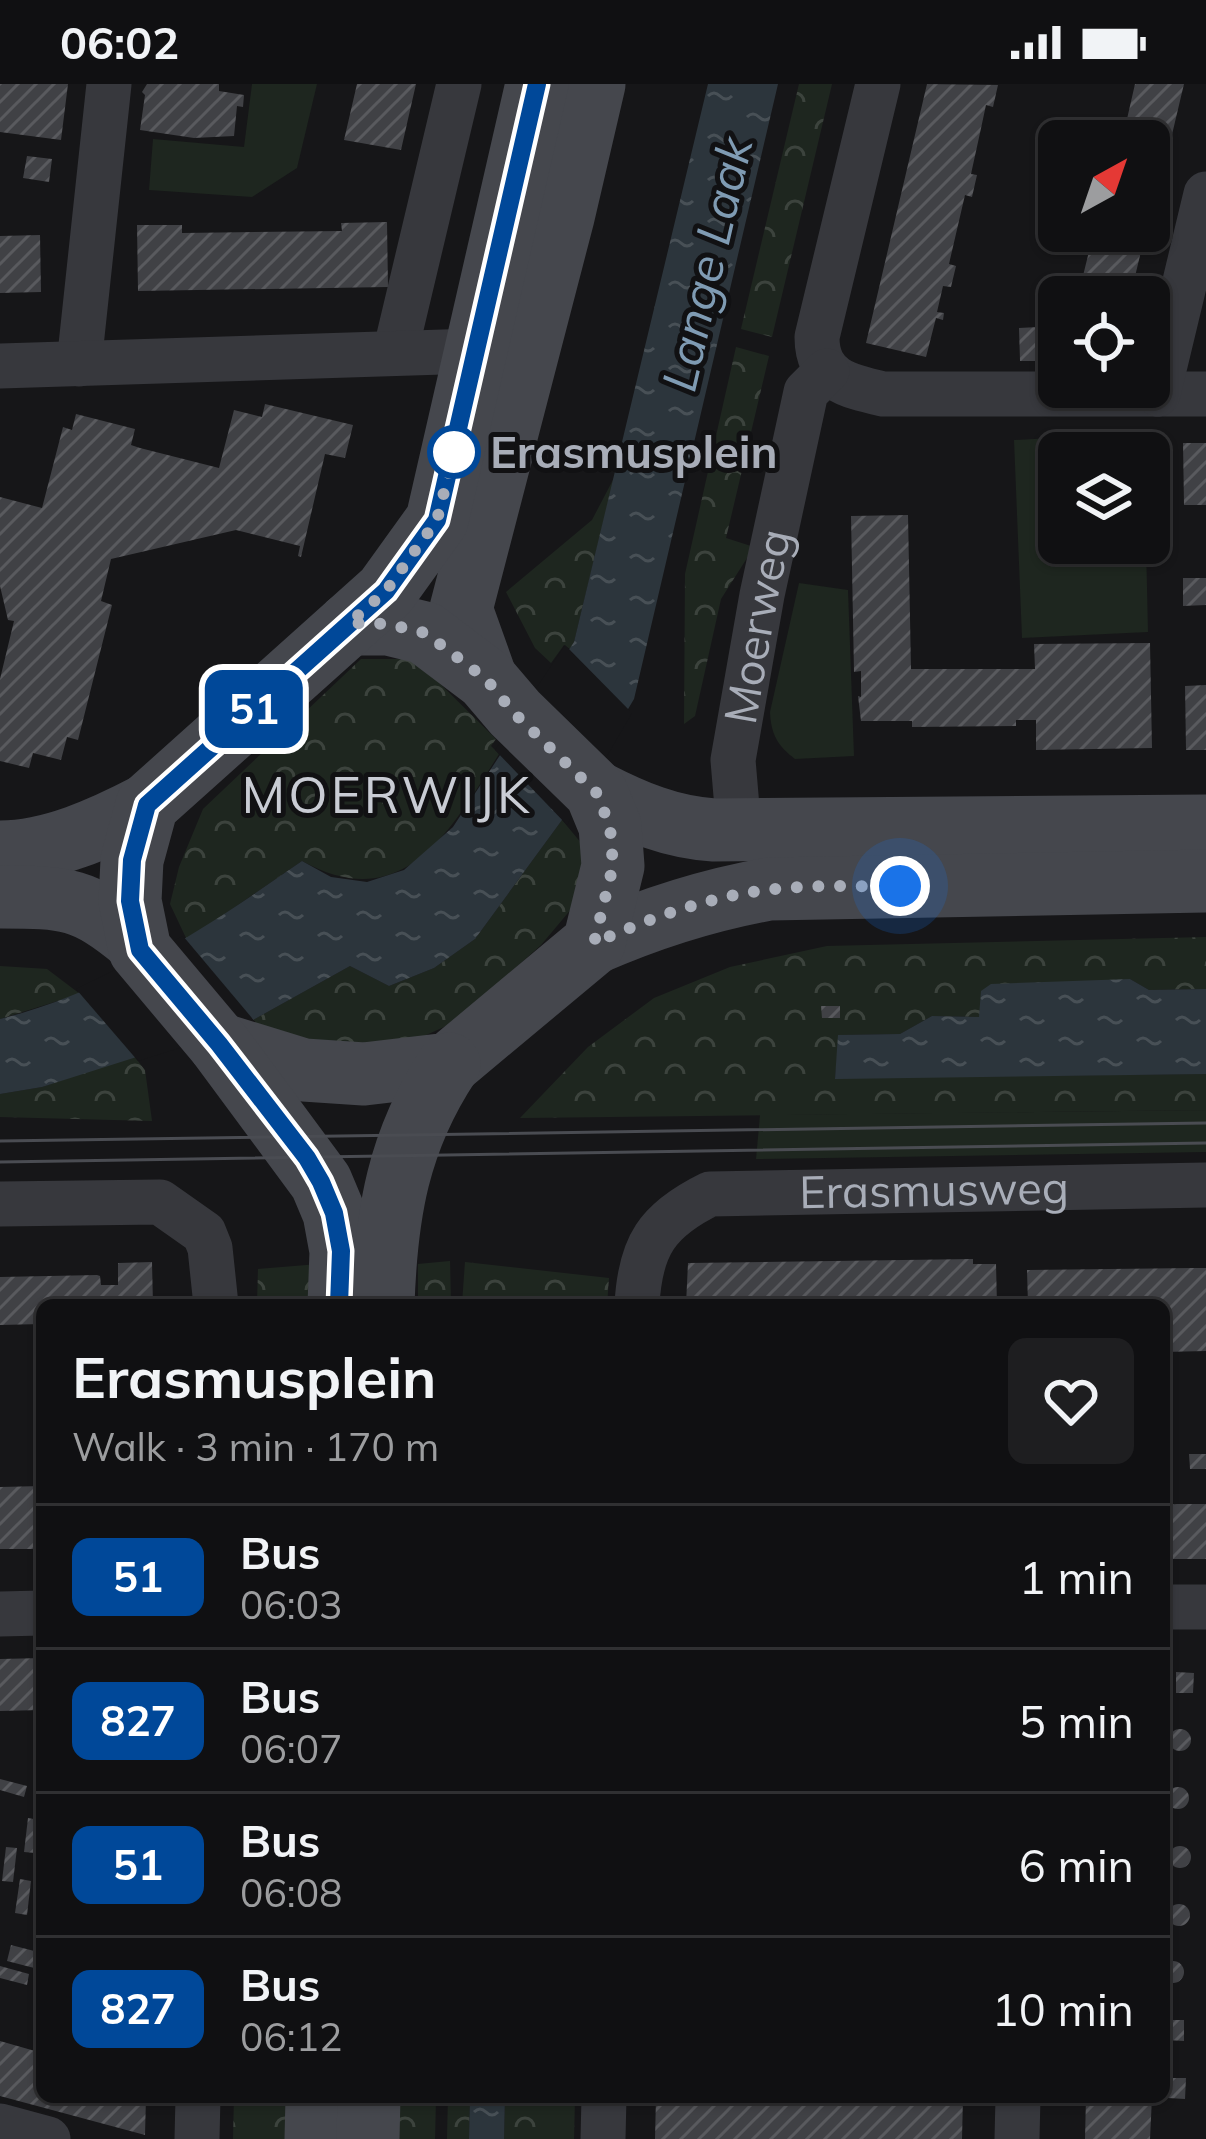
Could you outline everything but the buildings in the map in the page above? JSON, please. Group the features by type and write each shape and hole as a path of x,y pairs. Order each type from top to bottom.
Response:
{"main road":[{"path":"0,852 22,852 104,827 147,805 386,591 437,520 537,84"},
{"path":"500,696 461,609 594,84"},
{"path":"349,623 388,624 425,633 500,696 596,792 646,817 688,828 1206,826"},
{"path":"594,943 613,866 610,826 596,792"},
{"path":"138,946 130,901 132,860 147,805"},
{"path":"383,1299 386,1231 403,1157 418,1117 449,1064 594,943 649,919 769,889 1206,881"},
{"path":"0,898 86,905 100,911 138,946 219,1044 321,1182 334,1213 341,1251 339,1299"},
{"path":"219,1044 304,1070 364,1074 449,1064"},
{"path":"316,2139 317,2103"},
{"path":"368,2139 369,2103"}],"street":[{"path":"79,364 109,84"},
{"path":"395,353 459,84"},
{"path":"878,84 817,337 817,357 826,371 853,388 883,394 1038,394"},
{"path":"1170,344 1206,194"},
{"path":"0,366 475,351"},
{"name":"Moerweg","path":"739,831 733,760 762,595 806,392 826,371"},
{"path":"1170,394 1206,394"},
{"name":"Erasmusweg","path":"637,1299 646,1246 668,1220 710,1194 1206,1185"},
{"path":"0,1204 160,1202 204,1233 215,1299"},
{"path":"1170,1607 1206,1607"},
{"path":"0,1614 36,1613"},
{"path":"197,2139 198,2103"},
{"path":"603,2139 604,2103"},
{"path":"1017,2139 1018,2103"},
{"path":"0,2126 49,2139"}],"green space":[{"path":"252,84 317,84 297,168 252,197 149,190 153,139 244,147"},
{"path":"799,84 832,84 772,337 741,329"},
{"path":"736,347 769,356 726,538 754,547 721,599 695,716 684,724 685,574"},
{"path":"1038,439 1038,564 1146,564 1148,632 1022,638 1014,440"},
{"path":"614,478 574,642 570,649 564,645 551,663 535,648 506,592 592,520"},
{"path":"799,583 848,590 854,756 795,759 774,734 770,712"},
{"path":"361,659 415,659 496,739 491,746 499,754 442,836 396,872 369,879 338,876 302,861 187,940 170,904 179,867 203,809"},
{"path":"562,820 587,850 583,895 541,945 455,1022 395,1049 344,1047 262,1030 253,1020 350,966 389,986 434,968 475,939"},
{"path":"1206,937 1206,989 1149,990 1130,979 979,1017 932,1016 900,1034 839,1035 835,1078 1206,1074 1206,1110 520,1118 588,1047 654,998 730,967 827,946"},
{"path":"0,966 47,969 80,994 0,1019"},
{"path":"134,1056 145,1070 152,1121 0,1117 0,1094 42,1087"},
{"path":"1206,1110 1206,1152 756,1159 760,1115"},
{"path":"450,1261 451,1299 418,1299 418,1264"},
{"path":"465,1262 609,1278 607,1299 462,1299"},
{"path":"319,1264 317,1299 257,1299 258,1269"},
{"path":"234,2103 297,2103 296,2139 233,2139"},
{"path":"394,2103 436,2103 435,2139 393,2139"},
{"path":"448,2103 470,2103 469,2139 447,2139"},
{"path":"505,2103 575,2103 574,2139 504,2139"}],"water":[{"name":"Lange Laak","path":"708,84 778,84 634,699 562,820 475,939 434,968 389,986 350,966 253,1020 42,1087 0,1094 0,1019 121,974 302,861 331,877 367,882 404,870 453,827 574,642"},
{"path":"1130,979 1149,990 1206,989 1206,1074 835,1079 838,1035 900,1034 932,1016 979,1017 981,991 991,984"},
{"path":"470,2103 505,2103 504,2139 469,2139"}],"pier":[{"path":"565,645 632,713 567,825 495,750"},
{"path":"183,936 257,1024 138,1061 76,989"}],"tram line":[{"path":"0,1141 1206,1123"},
{"path":"0,1162 1206,1143"}],"bus line":[{"name":"51","path":"339,1299 341,1251 334,1213 321,1182 219,1044 140,950 130,901 132,860 147,805 386,591 437,520 537,84"}],"place":[{"name":"Erasmusplein","path":"454,452"}],"district":[{"name":"MOERWIJK","path":"387,795"}],"route":[{"path":"454,452 437,520 386,591 349,623 388,624 425,633 486,679 514,713 596,792 610,826 613,866 594,943 649,919 769,889 900,886"}]}
